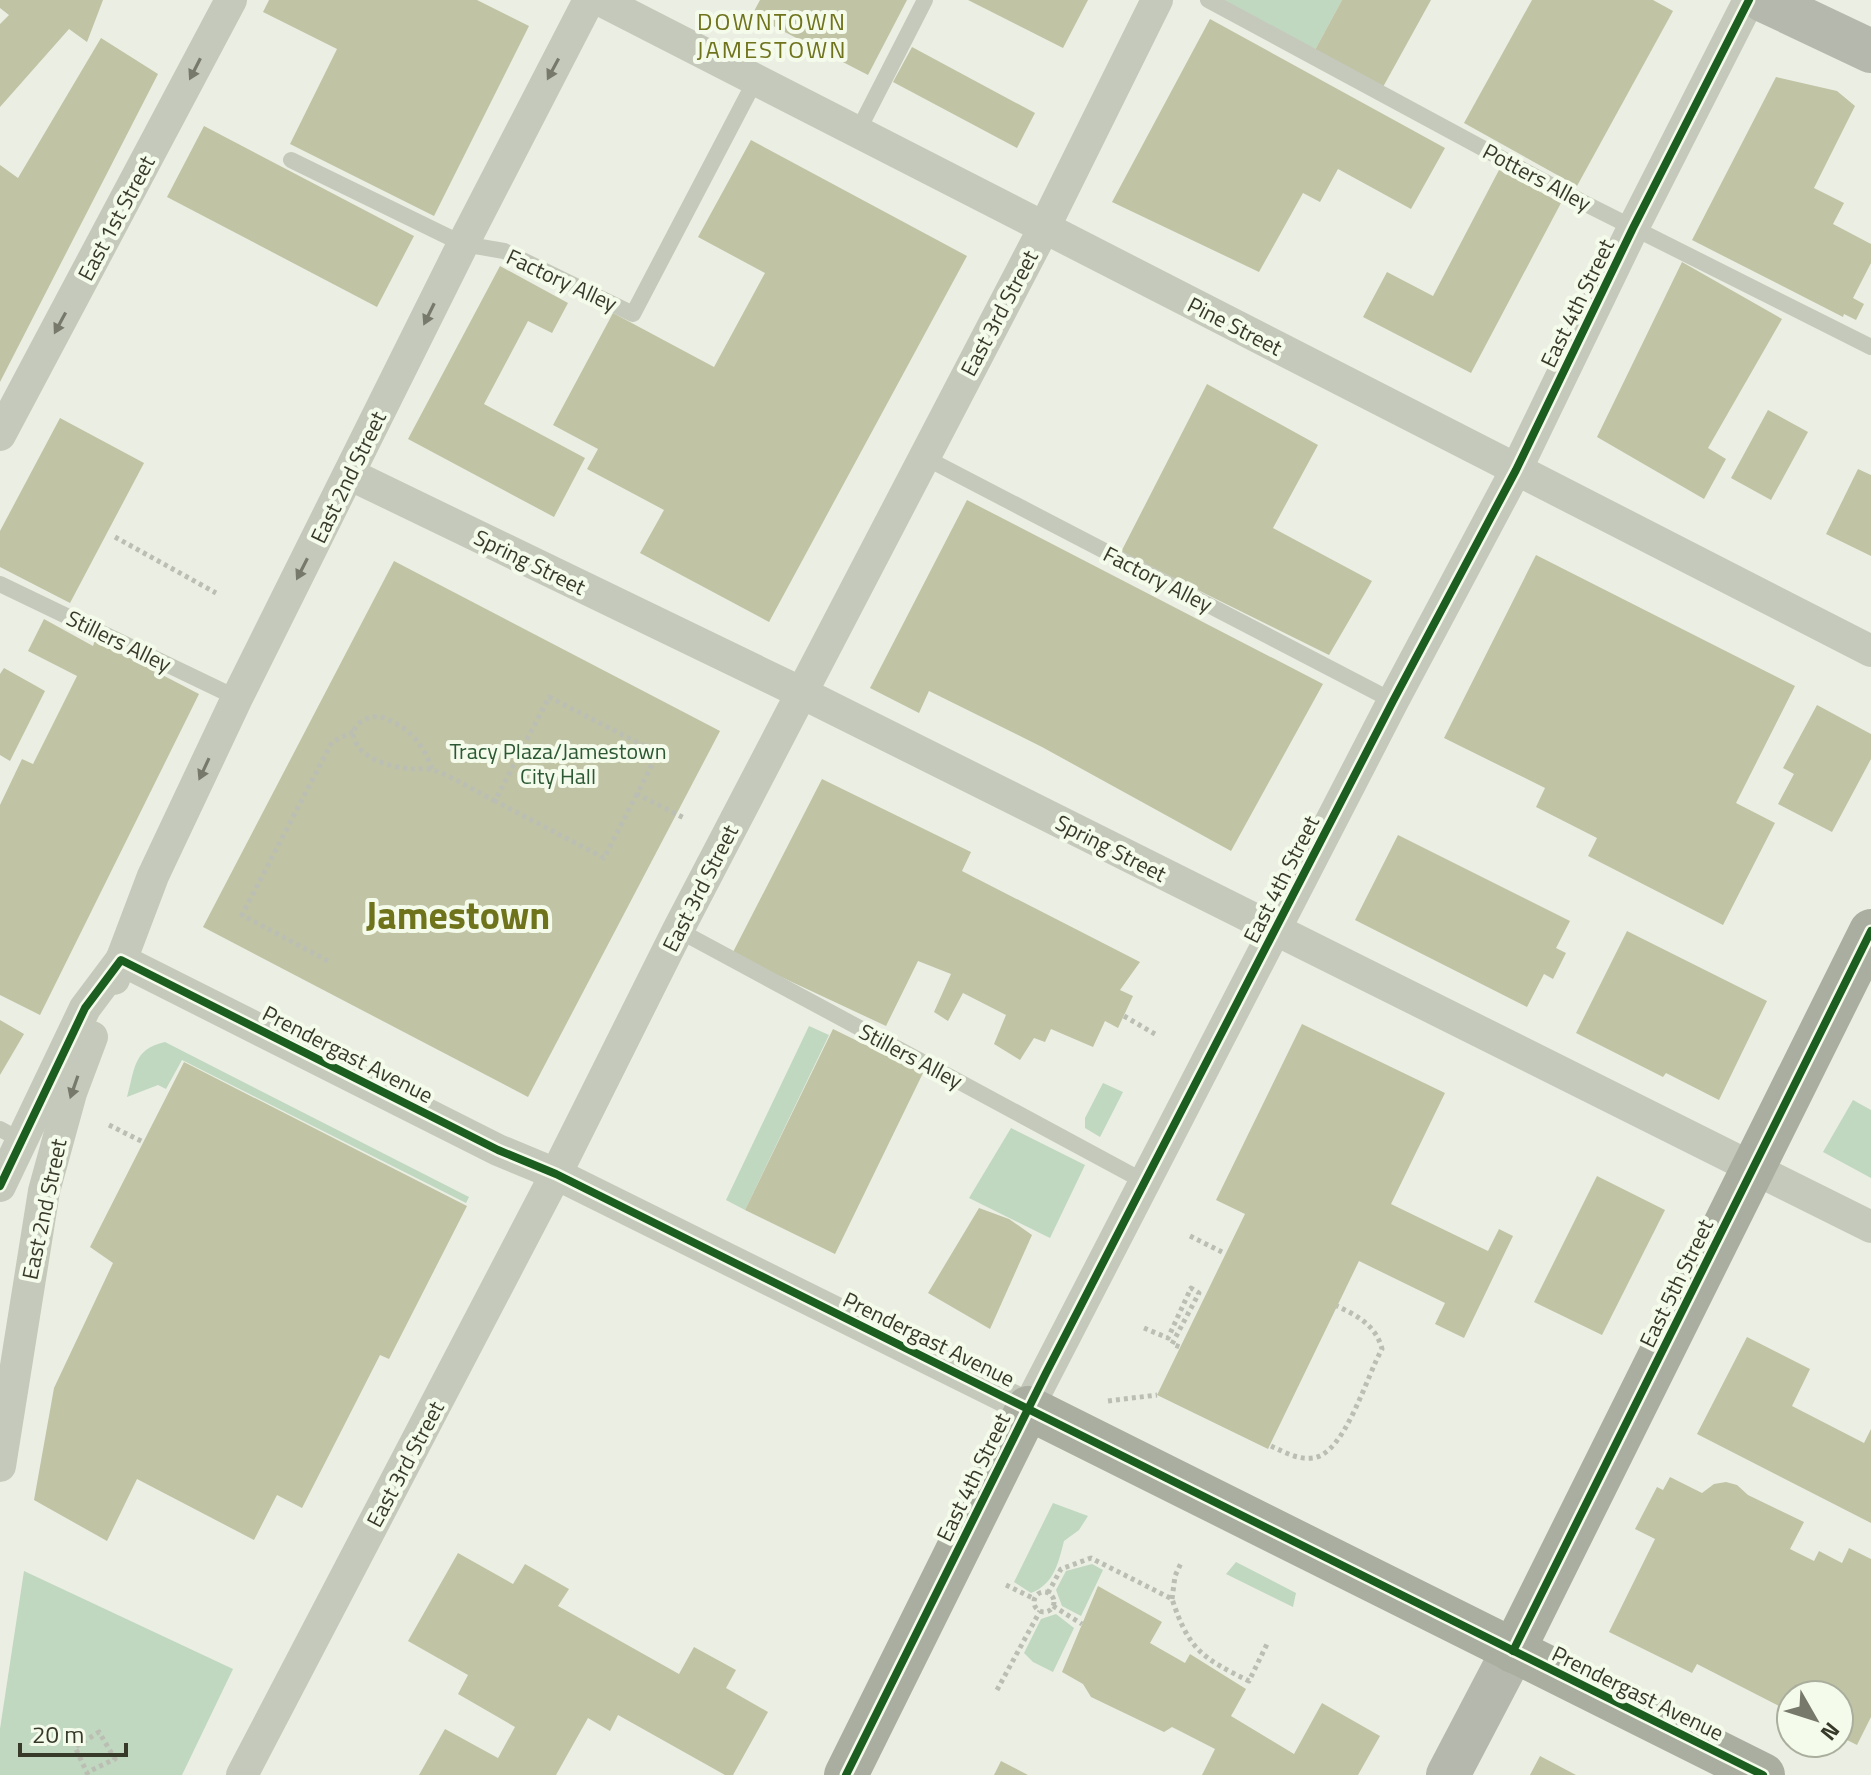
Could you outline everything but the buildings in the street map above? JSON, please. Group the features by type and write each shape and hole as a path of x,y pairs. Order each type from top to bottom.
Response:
{"main road":[{"name":"East 5th Street","path":"1513,1651 1869,937"},
{"name":"Prendergast Avenue","path":"1028,1408 1763,1775"},
{"name":"East 4th Street","path":"846,1775 1028,1408"}],"street":[{"name":"East 1st Street","path":"0,435 231,0"},
{"name":"East 2nd Street","path":"0,1466 12,1304 69,1099 153,876 237,698 463,244 589,0"},
{"name":"Pine Street","path":"600,0 1871,651"},
{"name":"East 3rd Street","path":"242,1775 1044,228 1157,0"},
{"name":"East 4th Street","path":"1028,1408 1393,701 1516,470 1633,228 1749,0"},
{"path":"1763,0 1871,51"},
{"name":"Spring Street","path":"349,474 802,693 1871,1227"},
{"name":"East 2nd Street","path":"0,1186 11,1135 85,1008 121,960"},
{"name":"Prendergast Avenue","path":"121,960 498,1150 556,1174 1028,1408"},
{"name":"East 5th Street","path":"1448,1775 1513,1651"}],"lane":[{"path":"858,131 925,0"},
{"name":"Potters Alley","path":"1208,0 1633,228 1871,347"},
{"name":"Factory Alley","path":"291,160 463,244 504,251 633,314 756,79"},
{"name":"Factory Alley","path":"924,457 1393,701"},
{"name":"Stillers Alley","path":"0,584 237,698"},
{"name":"Stillers Alley","path":"678,930 1145,1182"}],"path":[{"path":"115,537 216,593"},
{"path":"353,732 355,743 369,756 389,766 432,769 604,858 658,753 549,697 495,801"},
{"path":"328,961 242,915 332,742 353,732 358,723 369,717 380,716 416,737 432,769"},
{"path":"637,794 684,818"},
{"path":"1124,1016 1155,1034"},
{"path":"109,1125 143,1142"},
{"path":"1190,1236 1222,1252"},
{"path":"1144,1328 1168,1338 1191,1288 1199,1293 1172,1344 1180,1347"},
{"path":"1271,1446 1292,1455 1312,1458 1327,1452 1341,1435 1382,1349 1378,1336 1367,1324 1337,1306"},
{"path":"1108,1401 1157,1395"},
{"path":"1048,1593 1061,1569 1091,1558 1172,1599"},
{"path":"1182,1561 1175,1576 1172,1599 1181,1627 1199,1652 1210,1662 1249,1681 1268,1642"},
{"path":"1006,1585 1035,1599"},
{"path":"1048,1593 1054,1600 1053,1606 1048,1611 1040,1611 1034,1605 1035,1599 1038,1594 1048,1593"},
{"path":"1053,1606 1082,1624"},
{"path":"997,1690 1040,1611"},
{"path":"99,1732 115,1759 88,1774 75,1747 99,1732"}],"green space":[{"path":"1224,0 1342,0 1315,50"},
{"path":"809,1026 829,1035 745,1210 726,1200"},
{"path":"165,1042 469,1197 466,1203 182,1060 166,1089 158,1085 127,1097 141,1055"},
{"path":"1103,1083 1123,1092 1100,1137 1085,1128 1085,1118"},
{"path":"1853,1100 1871,1110 1871,1178 1823,1152"},
{"path":"1011,1128 1085,1165 1050,1238 969,1198"},
{"path":"1053,1503 1088,1516 1079,1530 1064,1541 1050,1579 1031,1593 1014,1582"},
{"path":"1236,1562 1296,1593 1293,1607 1226,1574"},
{"path":"1092,1564 1103,1570 1081,1616 1062,1606 1056,1590 1066,1571"},
{"path":"24,1571 233,1669 182,1775 0,1775 0,1729"},
{"path":"1056,1614 1074,1628 1053,1672 1033,1662 1024,1653 1041,1619"}],"cycle path":[{"path":"846,1775 1046,1373 1393,701 1516,470 1633,228 1749,0"},
{"path":"1513,1651 1871,931"},
{"path":"0,1186 85,1008 121,960 498,1150 556,1174 1763,1775"}],"district":[{"name":"DOWNTOWN JAMESTOWN","path":"772,36"},
{"name":"Jamestown","path":"458,916"}],"park label":[{"name":"Tracy Plaza/Jamestown City Hall","path":"558,764"}]}
